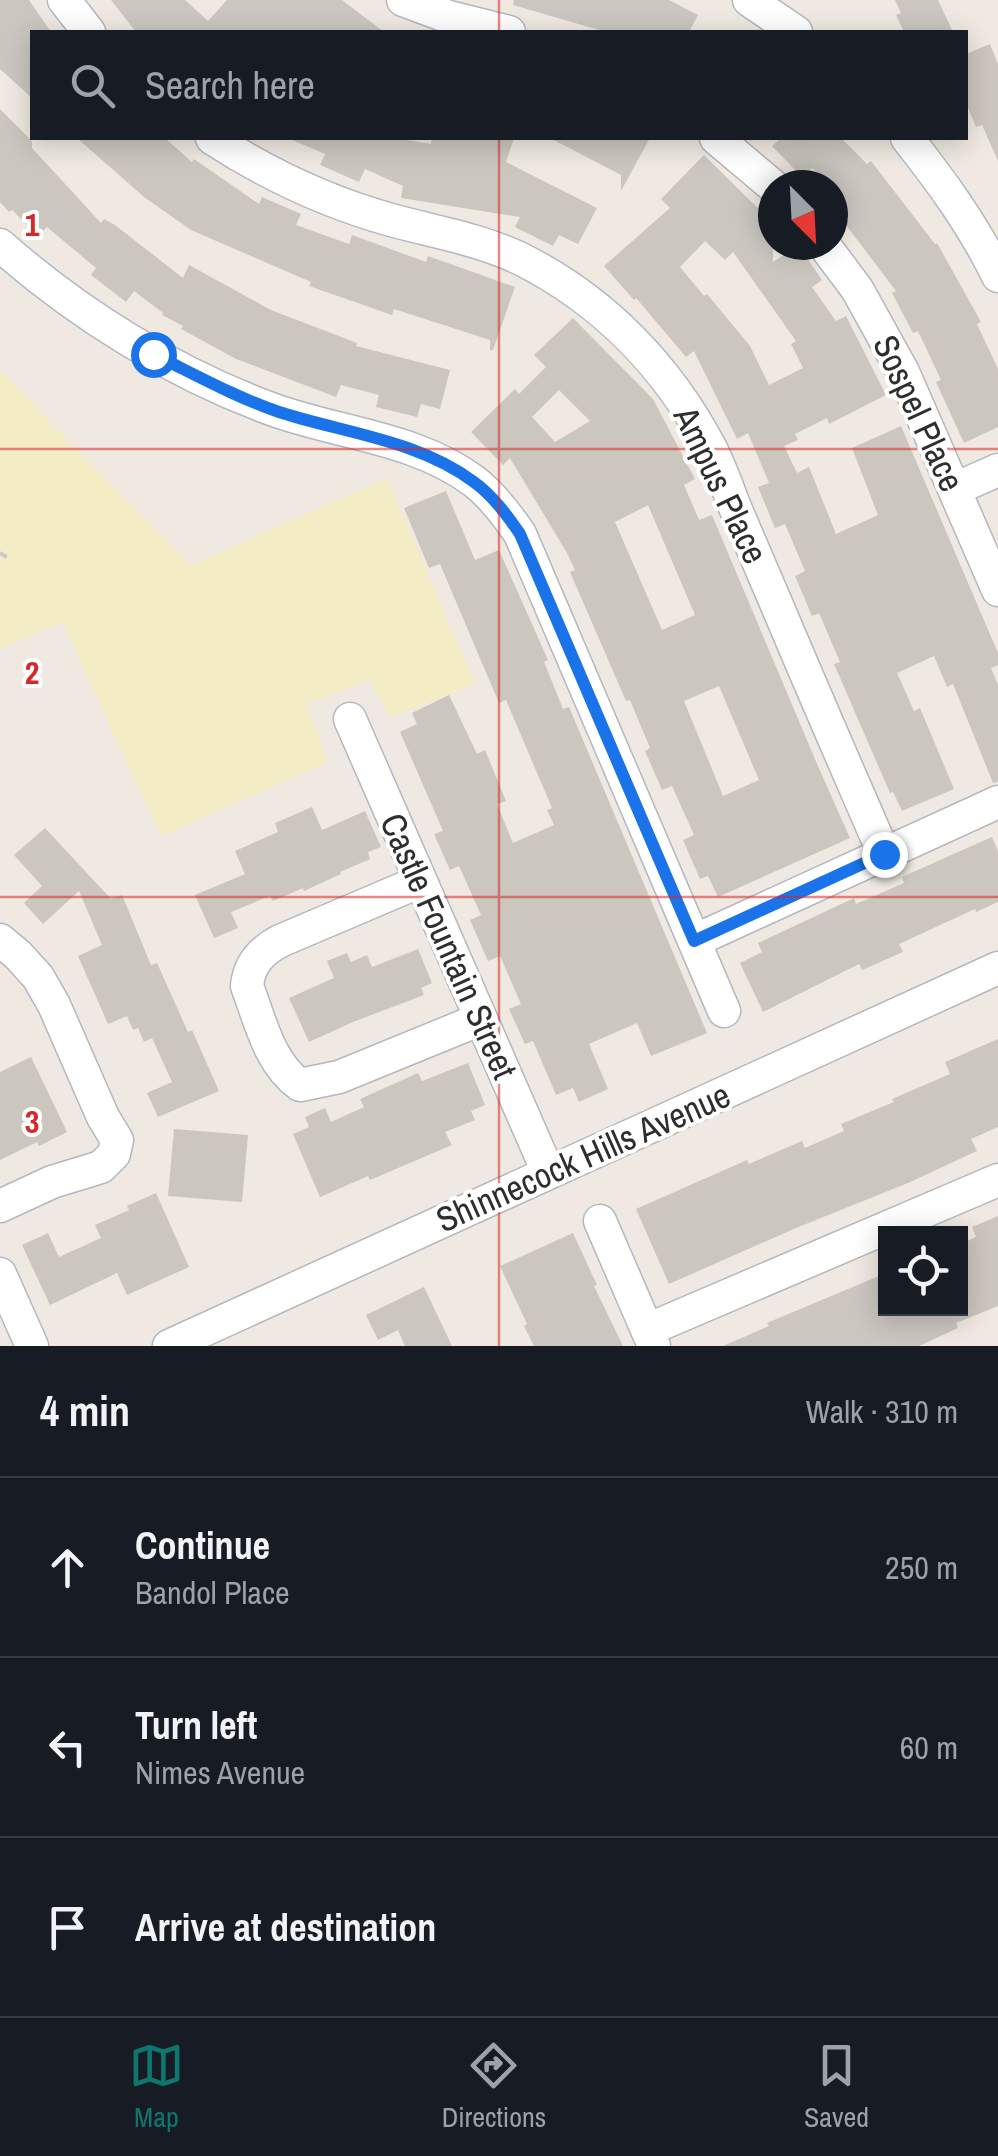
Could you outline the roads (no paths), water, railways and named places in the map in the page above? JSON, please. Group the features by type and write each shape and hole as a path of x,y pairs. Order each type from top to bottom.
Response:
{"street":[{"path":"64,0 87,30"},
{"path":"403,0 501,30"},
{"path":"749,0 793,30"},
{"name":"Ampus Place","path":"215,140 300,188 387,219 468,238 524,261 589,301 644,351 668,378 712,450 884,854"},
{"path":"718,140 758,173"},
{"path":"908,140 961,211 998,276"},
{"path":"0,246 61,295 153,354 275,410 428,455 476,483 502,508 520,534 724,1011"},
{"name":"Sospel Place","path":"836,260 858,289 902,372 998,590"},
{"path":"954,489 998,470"},
{"name":"Castle Fountain Street","path":"350,719 548,1172"},
{"path":"694,941 998,802"},
{"path":"421,881 280,941 256,959 247,986 277,1062 300,1085 316,1084 481,1018"},
{"path":"0,940 38,977 117,1140 114,1154 101,1167 52,1182 0,1206"},
{"name":"Shinnecock Hills Avenue","path":"169,1346 998,968"},
{"path":"600,1221 651,1338 998,1180"},
{"path":"3,1286 32,1346"}]}
